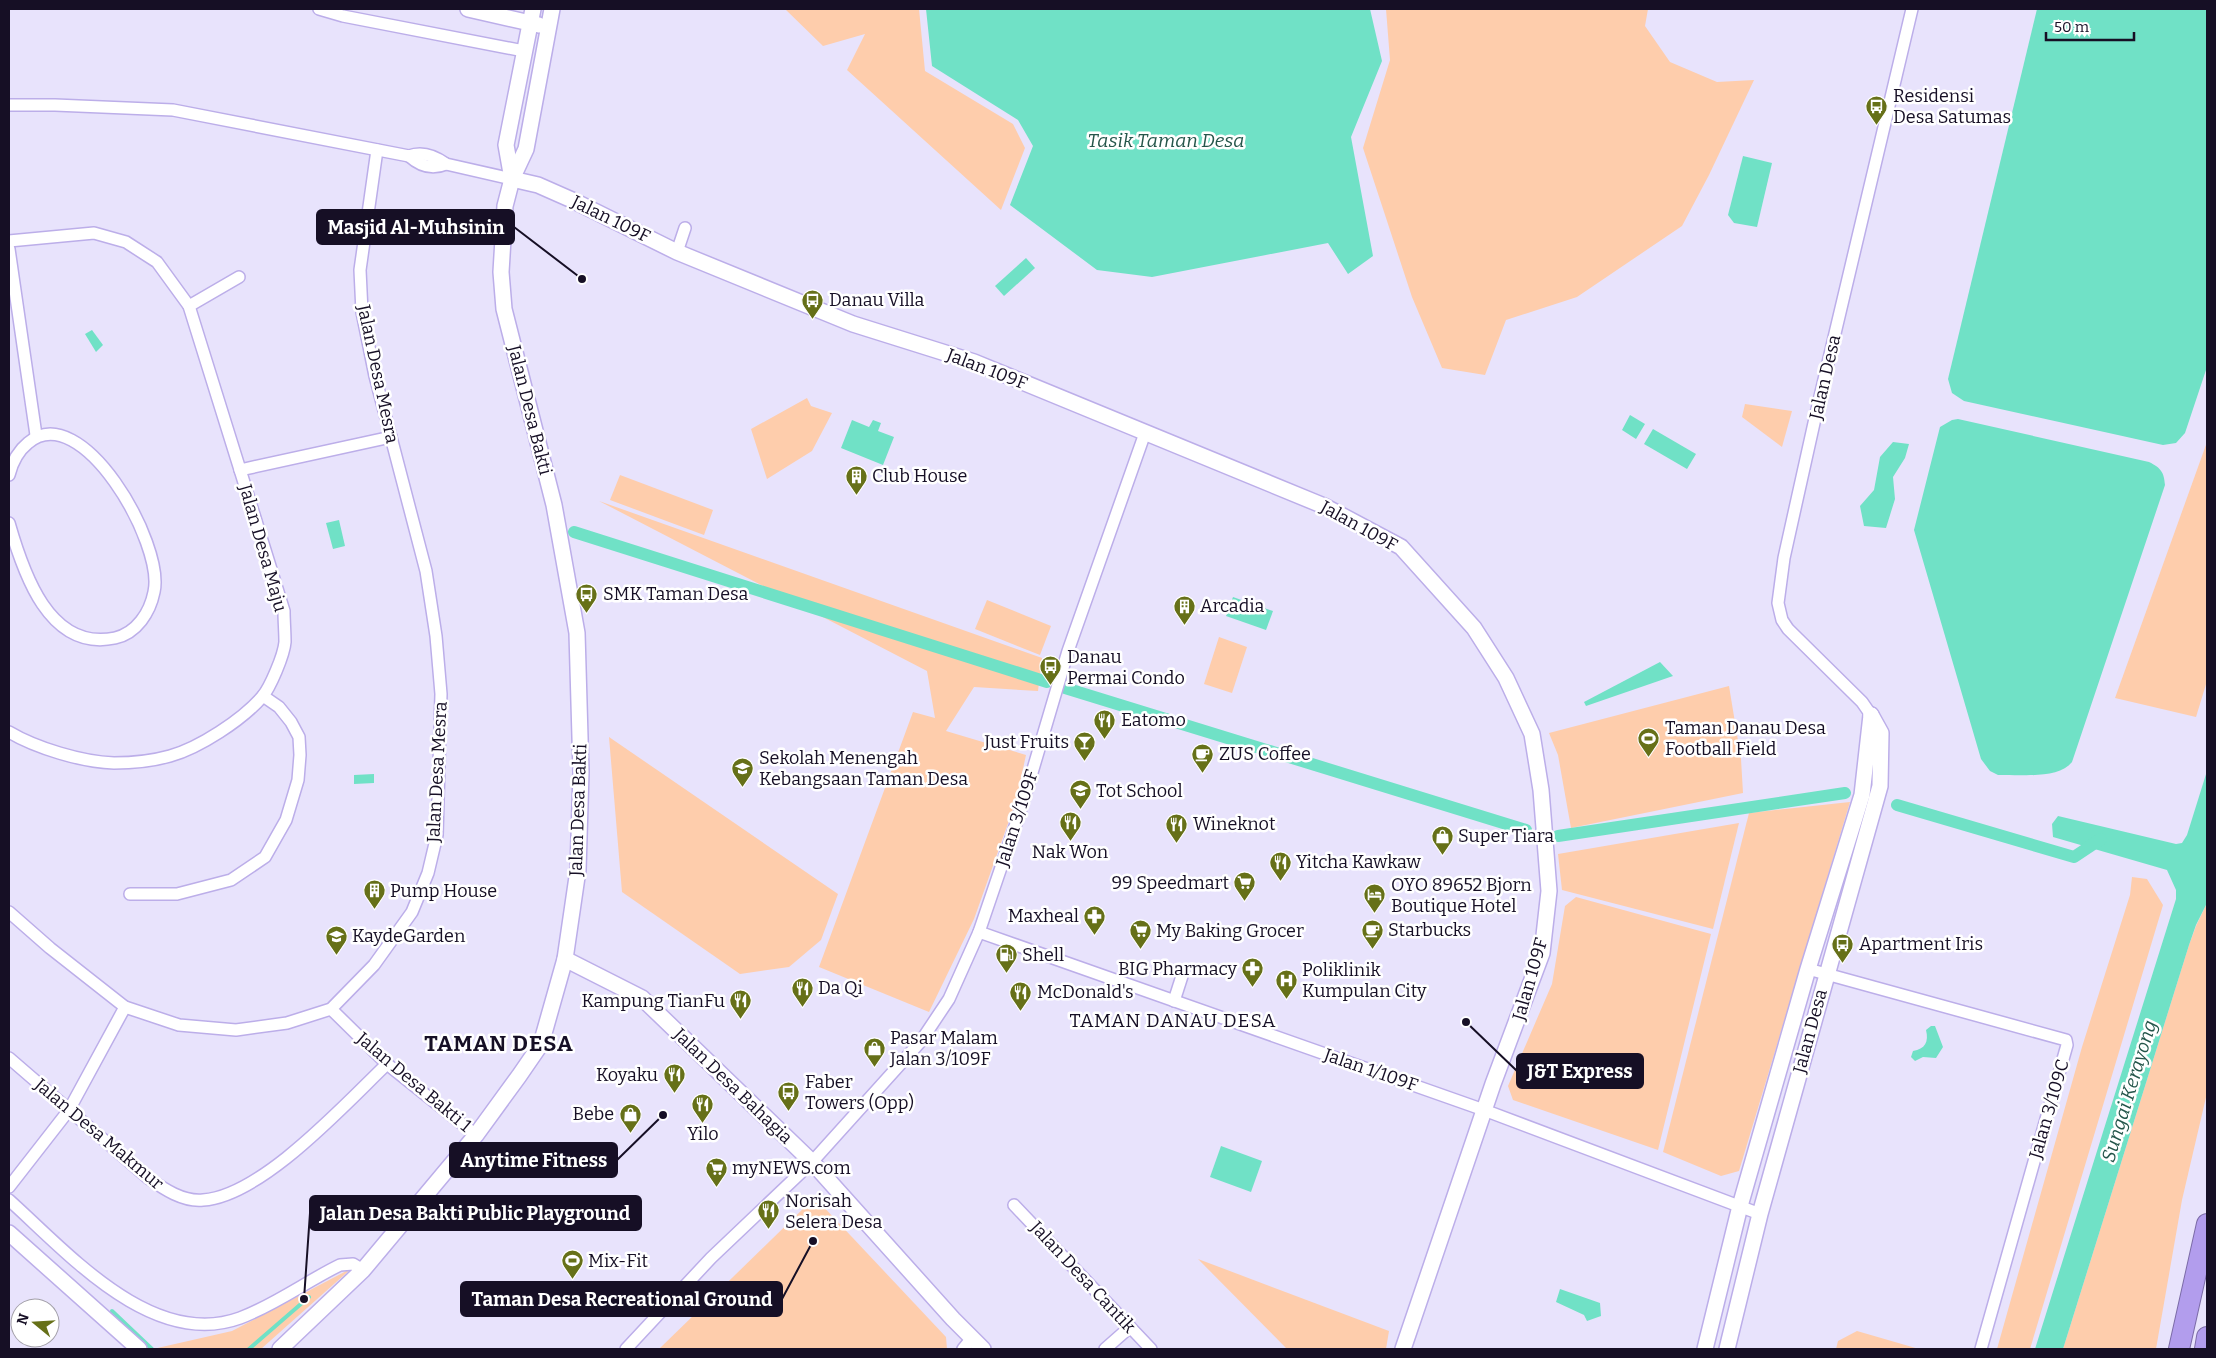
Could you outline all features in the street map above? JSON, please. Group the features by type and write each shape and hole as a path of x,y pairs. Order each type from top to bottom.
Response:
{"highway":[{"path":"2179,1349 2207,1224"},
{"path":"2205,1349 2207,1337"}],"street":[{"path":"319,9 343,16 524,51"},
{"name":"Jalan Desa Bakti","path":"280,1349 363,1270 476,1135 541,1044 565,959 578,870 581,772 577,633 554,505 504,308 501,240 505,206 512,179 526,149 552,9"},
{"name":"Jalan Desa","path":"1727,1349 1760,1214 1880,786 1881,733 1871,714 1862,702 1788,628 1782,620 1778,602 1784,558 1818,405 1912,9"},
{"path":"481,10 531,16 548,27"},
{"name":"Jalan Desa Bakti","path":"512,179 506,145 531,16"},
{"path":"9,105 172,110 409,156 418,152 438,158 446,164 512,179"},
{"name":"Jalan Desa Mesra","path":"9,912 125,1007 179,1025 236,1030 287,1023 331,1009 374,965 412,912 428,873 437,835 441,694 436,636 426,571 375,376 362,312 360,270 377,150"},
{"name":"Jalan 109F","path":"512,179 538,186 572,200 677,252 853,324 974,362 1324,506 1401,547 1474,628 1506,678 1532,734 1541,790 1549,891 1542,953 1484,1110 1403,1349"},
{"path":"677,252 685,228"},
{"name":"Jalan Desa Maju","path":"9,241 94,233 126,242 158,262 189,306 284,611 285,643 263,696 240,718 205,740 171,756 142,762 112,763 82,758 24,741 9,732"},
{"path":"9,248 36,435"},
{"path":"189,306 239,277"},
{"name":"Jalan 3/109F","path":"626,1349 711,1258 812,1162 921,1042 948,999 979,932 1023,803 1068,651 1145,433"},
{"path":"9,475 11,466 22,448 36,435 50,434 68,439 86,449 119,486 135,511 154,565 156,587 151,606 140,624 121,637 99,642 75,634 56,620 38,600 20,564 9,523"},
{"path":"240,470 391,437"},
{"path":"130,894 176,894 231,880 265,857 286,820 298,780 300,755 299,737 291,722 280,708 263,696"},
{"name":"Jalan Desa","path":"1705,1349 1740,1206 1808,969 1862,795 1871,714"},
{"name":"Jalan 1/109F","path":"979,932 1484,1110 1760,1214"},
{"name":"Jalan Desa Bahagia","path":"565,959 642,998 812,1162 967,1343 983,1349"},
{"name":"Jalan 3/109C","path":"1808,969 2064,1038 2067,1045 1981,1349"},
{"path":"1174,1001 1182,976"},
{"path":"9,1187 69,1110 125,1007"},
{"name":"Jalan Desa Bakti 1","path":"331,1009 387,1064 476,1135"},
{"name":"Jalan Desa Makmur","path":"9,1058 148,1178 169,1192 202,1200 218,1198 237,1191 266,1173 308,1139 387,1064"},
{"path":"9,1200 120,1296 142,1308 188,1324 213,1324 240,1318 340,1265 353,1264 363,1270"},
{"name":"Jalan Desa Cantik","path":"1014,1205 1151,1349"},
{"path":"9,1233 139,1349"},
{"path":"1104,1349 1130,1326"}],"shaded area":[{"path":"785,9 919,9 925,71 1013,124 1025,148 1001,210 847,70 865,34 823,46"},
{"path":"1386,9 1648,9 1645,26 1670,62 1717,82 1754,80 1709,175 1682,226 1577,297 1506,320 1485,375 1442,368 1412,297 1363,148 1390,60"},
{"path":"807,398 811,406 832,413 812,451 767,479 751,429"},
{"path":"1745,404 1792,411 1782,447 1742,417"},
{"path":"2207,442 2207,681 2196,717 2115,698"},
{"path":"620,475 713,510 704,535 610,500"},
{"path":"599,501 1042,658 1038,691 974,687 946,731 1026,755 1016,801 974,919 929,1012 819,967 913,712 935,718 927,671"},
{"path":"987,600 1051,626 1040,655 975,629"},
{"path":"1219,637 1247,647 1232,693 1204,684"},
{"name":"Taman Danau Desa Football Field","path":"1729,686 1741,759 1743,793 1571,828 1558,755 1549,733"},
{"path":"609,737 838,894 821,940 789,967 740,974 622,892"},
{"path":"1850,802 1739,1171 1721,1176 1663,1152 1749,813"},
{"path":"1739,823 1713,929 1562,890 1558,854"},
{"path":"2132,877 2147,879 2163,905 2030,1349 1997,1349 2082,1047 2130,895"},
{"path":"1576,897 1711,934 1658,1150 1513,1100 1508,1086 1552,984 1565,906"},
{"path":"2207,903 2207,1093 2182,1200 2156,1349 2063,1349 2189,945"},
{"path":"809,1203 820,1203 946,1337 947,1349 659,1349"},
{"path":"1198,1259 1389,1331 1386,1349 1287,1349"},
{"path":"352,1268 261,1349 153,1349 232,1331"},
{"path":"1857,1331 1919,1349 1836,1349 1838,1341"}],"water":[{"name":"Tasik Taman Desa","path":"926,9 1370,9 1382,61 1351,137 1373,256 1348,274 1328,243 1152,277 1097,270 1010,205 1033,146 1018,120 932,66"},
{"path":"2037,9 2207,9 2207,367 2185,433 2176,443 2163,445 1964,401 1952,393 1948,379"},
{"path":"1743,156 1772,163 1757,227 1734,223 1728,215"},
{"path":"1026,258 1035,268 1004,296 995,286"},
{"path":"92,330 103,345 96,352 85,334"},
{"path":"1630,415 1645,424 1636,439 1622,430"},
{"path":"1958,419 2149,462 2159,468 2164,477 2165,485 2072,762 2066,768 2048,774 1998,775 1990,771 1981,759 1914,530 1940,427 1952,420"},
{"path":"852,420 869,427 873,420 881,423 878,431 894,437 883,465 841,448"},
{"path":"1653,429 1696,454 1687,469 1644,444"},
{"path":"1893,442 1909,444 1905,458 1893,477 1895,499 1886,528 1864,526 1860,506 1874,490 1880,457"},
{"path":"339,520 345,546 333,549 326,523"},
{"path":"1233,597 1273,611 1266,630 1226,616"},
{"path":"1660,662 1673,676 1586,706 1584,702"},
{"name":"Sungai Kerayong","path":"2207,771 2207,903 2189,945 2063,1349 2035,1349 2176,899 2176,890 2167,870 2053,837 2052,824 2058,816 2176,844 2182,843 2187,835"},
{"path":"374,774 374,783 354,784 354,775"},
{"path":"1931,1026 1935,1026 1943,1047 1936,1058 1923,1057 1915,1061 1911,1057 1913,1051 1923,1047 1927,1038 1926,1030"},
{"path":"1221,1146 1262,1161 1251,1192 1210,1177"},
{"path":"1560,1289 1600,1303 1601,1316 1587,1321 1584,1315 1556,1302"}],"waterway":[{"path":"574,532 1047,682"},
{"path":"1065,688 1526,830"},
{"path":"1558,836 1845,793"},
{"path":"1897,805 2074,857 2101,839"},
{"path":"249,1349 309,1297"},
{"path":"112,1311 152,1349"}],"place":[{"name":"Residensi Desa Satumas","path":"1877,125"},
{"name":"Masjid Al-Muhsinin","path":"582,279"},
{"name":"Danau Villa","path":"813,319"},
{"name":"Club House","path":"856,495"},
{"name":"SMK Taman Desa","path":"587,613"},
{"name":"Arcadia","path":"1184,625"},
{"name":"Danau Permai Condo","path":"1051,686"},
{"name":"Eatomo","path":"1105,739"},
{"name":"Taman Danau Desa Football Field","path":"1649,757"},
{"name":"Just Fruits","path":"1085,761"},
{"name":"ZUS Coffee","path":"1203,773"},
{"name":"Sekolah Menengah Kebangsaan Taman Desa","path":"743,787"},
{"name":"Tot School","path":"1080,810"},
{"name":"Nak Won","path":"1070,841"},
{"name":"Wineknot","path":"1177,843"},
{"name":"Super Tiara","path":"1442,855"},
{"name":"Yitcha Kawkaw","path":"1280,881"},
{"name":"99 Speedmart","path":"1245,902"},
{"name":"Pump House","path":"374,910"},
{"name":"OYO 89652 Bjorn Boutique Hotel","path":"1375,914"},
{"name":"Maxheal","path":"1095,935"},
{"name":"Starbucks","path":"1372,949"},
{"name":"My Baking Grocer","path":"1140,950"},
{"name":"KaydeGarden","path":"336,955"},
{"name":"Apartment Iris","path":"1843,963"},
{"name":"Shell","path":"1006,974"},
{"name":"BIG Pharmacy","path":"1253,988"},
{"name":"Poliklinik Kumpulan City","path":"1286,999"},
{"name":"Da Qi","path":"802,1007"},
{"name":"McDonald's","path":"1021,1011"},
{"name":"Kampung TianFu","path":"741,1020"},
{"name":"J&T Express","path":"1466,1022"},
{"name":"Pasar Malam Jalan 3/109F","path":"874,1067"},
{"name":"Koyaku","path":"674,1094"},
{"name":"Faber Towers (Opp)","path":"789,1111"},
{"name":"Anytime Fitness","path":"663,1115"},
{"name":"Yilo","path":"703,1123"},
{"name":"Bebe","path":"630,1133"},
{"name":"myNEWS.com","path":"716,1187"},
{"name":"Norisah Selera Desa","path":"769,1230"},
{"name":"Taman Desa Recreational Ground","path":"813,1241"},
{"name":"Mix-Fit","path":"572,1280"},
{"name":"Jalan Desa Bakti Public Playground","path":"304,1299"}],"district":[{"name":"TAMAN DANAU DESA","path":"1173,1020"},
{"name":"TAMAN DESA","path":"499,1043"}]}
